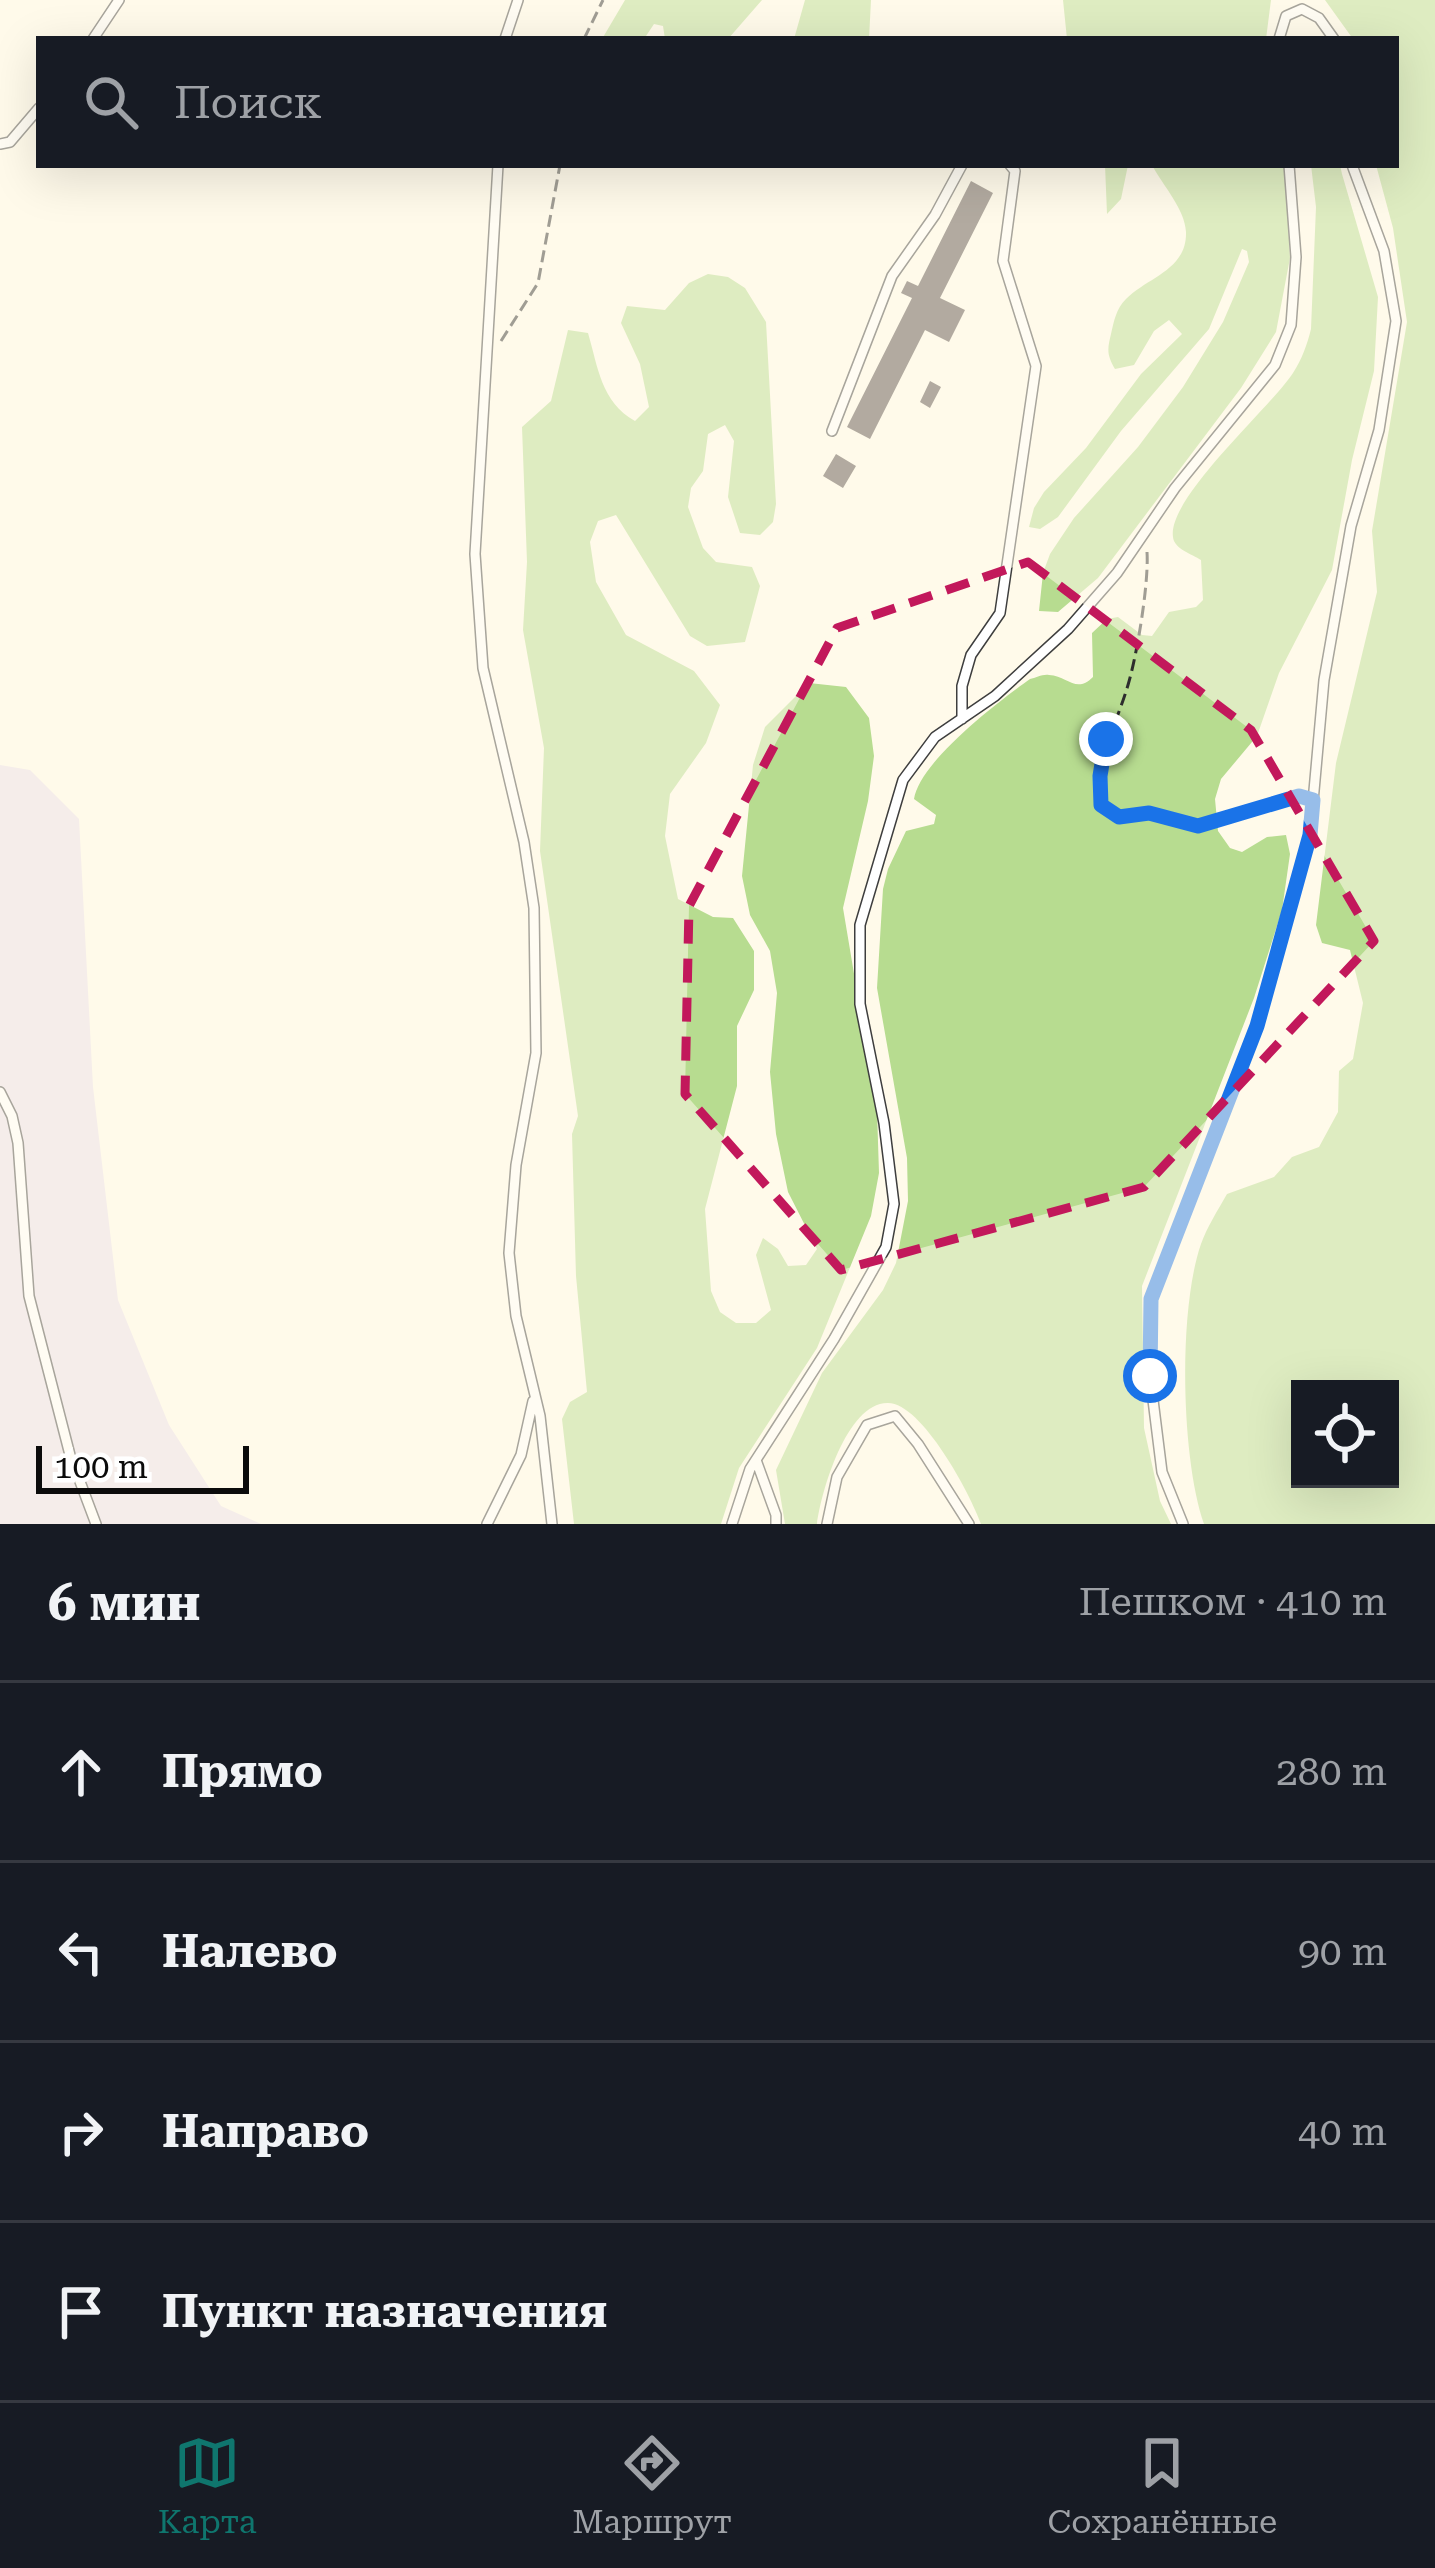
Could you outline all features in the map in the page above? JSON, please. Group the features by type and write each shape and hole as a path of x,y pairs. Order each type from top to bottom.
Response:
{"lane":[{"path":"94,36 119,0"},
{"path":"506,36 518,0"},
{"path":"1280,36 1286,16 1302,9 1319,18 1332,36"},
{"path":"0,144 10,142 36,112"},
{"path":"498,168 475,554 483,668 524,842 534,908 536,1053 516,1166 509,1252 516,1316 535,1393 552,1524"},
{"path":"832,431 892,276 935,215 960,168"},
{"path":"962,719 962,686 971,655 1000,613 1036,365 1003,261 1012,168"},
{"path":"732,1524 756,1460 886,1247 894,1204 860,1004 860,926 903,780 935,736 995,696 1068,629 1118,574 1175,488 1275,364 1291,325 1296,257 1289,168"},
{"path":"1183,1524 1162,1472 1150,1376 1151,1299 1257,1026 1310,835 1324,680 1351,526 1379,430 1396,321 1384,251 1353,168"},
{"path":"0,1093 18,1143 29,1296 70,1456 96,1524"},
{"path":"487,1524 521,1455 535,1393"},
{"path":"827,1524 837,1477 867,1425 895,1416 969,1524"},
{"path":"756,1460 776,1524"}],"path":[{"path":"585,36 603,0"},
{"path":"500,343 538,283 559,168"},
{"path":"1145,532 1148,566 1128,684 1106,739 1101,805 1119,817 1149,813 1198,826 1299,796 1313,800"}],"highlighted area":[{"path":"1028,562 1251,730 1374,941 1144,1187 841,1270 685,1094 689,906 837,628"}],"shaded area":[{"path":"0,765 30,770 79,819 93,1087 118,1300 169,1425 221,1506 261,1524 0,1524"}],"green space":[{"path":"625,0 762,0 731,36 665,36 663,26 654,24 646,36 604,36"},
{"path":"805,0 871,0 869,36 795,36"},
{"path":"1063,0 1271,0 1266,36 1067,36"},
{"path":"1325,0 1435,0 1435,1524 1204,1524 1191,1462 1185,1384 1189,1306 1201,1244 1227,1194 1274,1177 1292,1157 1319,1147 1338,1112 1339,1071 1353,1059 1363,1003 1350,950 1322,943 1316,925 1336,763 1377,592 1372,531 1407,322 1393,228 1377,168 1399,168 1399,36 1351,36"},
{"path":"1105,168 1127,168 1121,199 1107,214"},
{"path":"1154,168 1285,168 1290,258 1276,332 1241,388 1098,578 1058,612 1039,611 1050,554 1074,518 1138,447 1183,387 1223,322 1249,262 1242,249 1209,329 1121,431 1058,517 1040,529 1029,527 1044,492 1086,448 1141,374 1182,334 1169,320 1154,331 1134,365 1115,369 1110,360 1109,344 1120,307 1165,272 1185,245 1182,215"},
{"path":"1311,168 1341,168 1378,297 1374,371 1332,570 1279,673 1257,736 1221,779 1215,799 1218,831 1230,848 1242,852 1267,837 1286,835 1290,854 1282,910 1254,998 1142,1286 1144,1428 1160,1501 1171,1524 981,1524 930,1434 901,1407 888,1403 873,1407 849,1432 830,1471 817,1524 785,1524 776,1470 822,1373 883,1290 896,1263 908,1201 907,1158 877,988 888,869 906,831 934,824 936,815 914,799 919,784 945,750 1030,679 1049,675 1082,684 1093,677 1092,633 1107,619 1118,617 1142,635 1152,636 1169,612 1196,607 1203,600 1201,560 1174,541 1176,520 1203,477 1281,388 1304,352 1311,329 1316,207"},
{"path":"708,274 728,277 745,288 766,322 776,504 773,522 760,535 740,533 728,497 734,441 725,425 708,434 703,471 691,488 688,507 703,548 716,562 752,567 760,586 745,642 707,646 690,636 616,515 598,521 590,542 596,582 626,635 694,671 720,705 706,743 670,794 665,836 678,899 713,917 733,918 754,951 754,990 737,1026 737,1086 705,1209 711,1291 720,1312 736,1323 756,1323 771,1310 756,1255 763,1238 778,1249 788,1266 806,1265 817,1249 788,1192 776,1134 770,1072 777,993 770,951 750,915 742,876 753,765 765,727 809,683 846,687 869,718 874,756 868,801 843,908 877,1111 879,1173 871,1216 817,1348 739,1468 721,1524 574,1524 562,1419 570,1402 587,1392 576,1276 572,1134 578,1116 540,851 544,748 523,630 527,562 522,427 551,401 568,330 588,333 608,394 635,421 649,407 640,364 621,323 627,306 665,310 689,283"}],"building":[{"path":"971,181 993,193 940,298 965,310 949,342 925,330 870,439 847,427 912,298 901,293 907,281 918,286"},
{"path":"930,381 941,387 930,408 920,402"},
{"path":"836,454 856,466 843,488 823,476"}],"route":[{"path":"1106,739 1101,805 1119,817 1149,813 1198,826 1299,796 1313,800 1310,835 1257,1026 1151,1299 1150,1376"}]}
